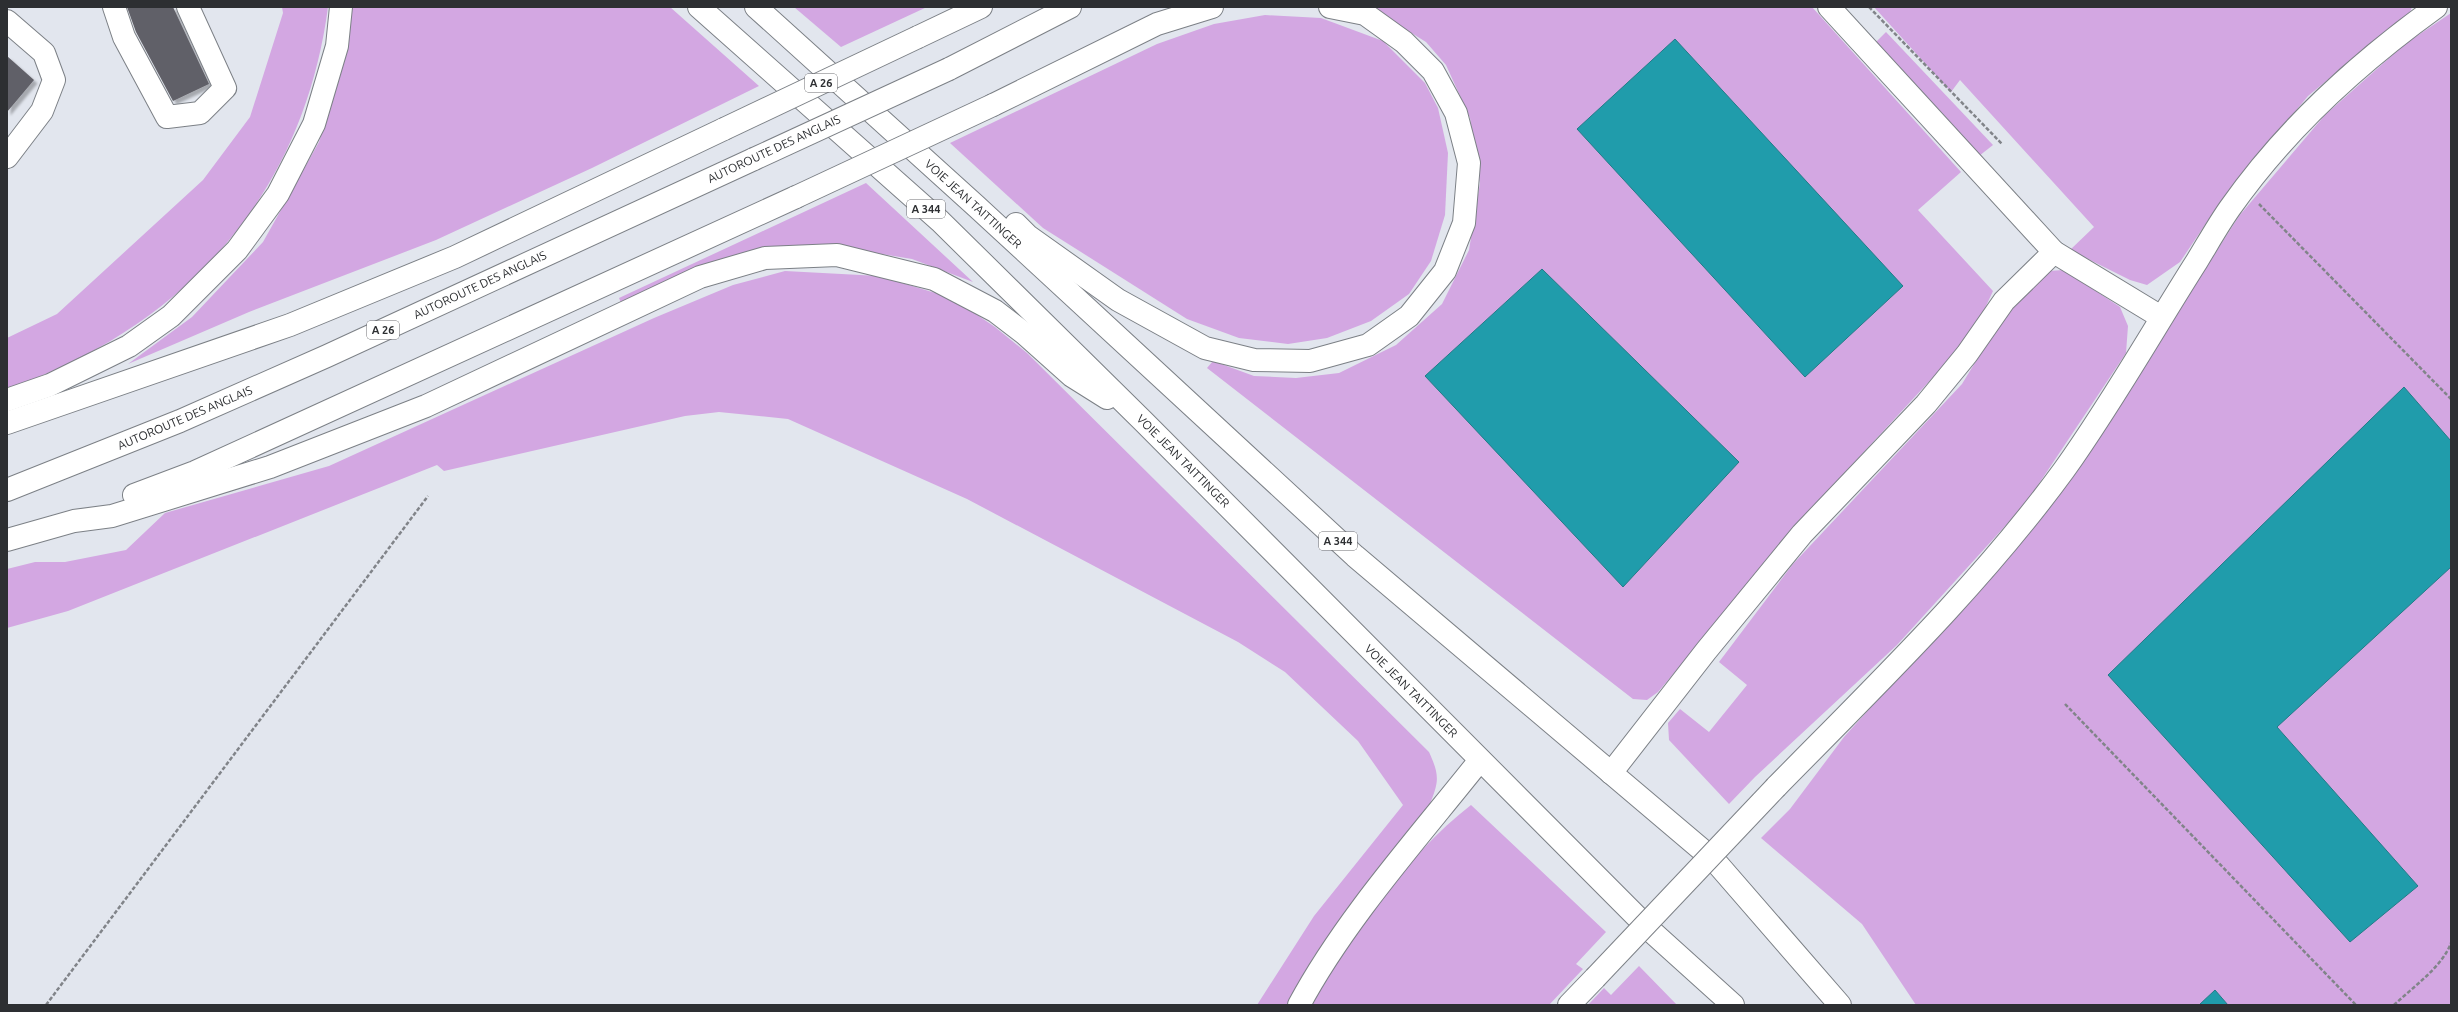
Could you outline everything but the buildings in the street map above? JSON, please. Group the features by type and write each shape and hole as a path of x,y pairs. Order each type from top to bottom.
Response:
{"main road":[{"path":"114,7 124,37 167,117 200,113 225,88 188,7"},
{"path":"7,400 50,385 129,346 171,316 237,250 278,194 314,124 337,46 341,7"},
{"name":"VOIE JEAN TAITTINGER","path":"699,7 940,221 1143,421 1651,931 1733,1005"},
{"name":"VOIE JEAN TAITTINGER","path":"756,7 976,206 1355,556 1714,860 1840,1005"},
{"name":"A 26","path":"7,423 312,316 455,257 981,7"},
{"name":"AUTOROUTE DES ANGLAIS","path":"7,490 180,421 327,356 949,69 1070,7"},
{"path":"74,521 105,506 195,472 796,197 993,104 1157,24 1212,7"},
{"path":"976,206 1005,214 1028,236 1118,300 1205,348 1254,360 1310,361 1368,345 1408,316 1445,271 1464,223 1469,163 1456,113 1433,71 1404,42 1365,14 1330,7"},
{"path":"1829,7 2054,252 2162,317"},
{"path":"1569,1005 1776,787 1941,618 2012,538 2065,468 2230,208 2244,189 2306,116 2345,78 2383,45 2436,7"},
{"path":"7,22 44,53 54,80 42,111 7,157"},
{"path":"1611,773 1706,651 1802,534 1926,404 1967,354 2004,301 2054,252"},
{"path":"7,540 74,521 112,516 277,465 426,406 700,277 765,258 837,255 934,278 995,311 1025,334 1072,376 1143,421"},
{"path":"1299,1005 1314,978 1356,918 1480,760"}],"path":[{"path":"1869,7 2002,144"},
{"path":"2244,189 2451,399"},
{"path":"46,1005 428,496"},
{"path":"2065,704 2356,1005"},
{"path":"2394,1005 2435,966 2448,951 2451,942"}],"shaded area":[{"path":"282,7 328,7 314,75 292,138 262,195 224,246 180,291 128,330 71,363 7,389 7,338 57,314 203,180 250,117 283,13"},
{"path":"352,7 670,7 759,86 592,168 436,240 249,312 128,364 192,317 263,242 319,142 336,88"},
{"path":"794,7 927,7 841,47"},
{"path":"1362,7 1812,7 1961,172 1918,210 1993,291 1973,334 1826,493 1658,692 1647,700 1633,699 1207,368 1213,361 1254,376 1296,378 1339,373 1396,345 1442,304 1469,250 1480,183 1470,118 1446,65 1426,42 1384,16"},
{"path":"1874,7 2412,7 2410,12 2308,96 2221,201 2180,262 2147,285 2130,280 2070,250 2094,227 1960,80 1951,92"},
{"path":"2451,13 2451,1005 1916,1005 1862,924 1761,838 1790,809 1844,737 1968,600 2071,479 2239,216 2325,115 2405,44"},
{"path":"1265,15 1321,18 1383,41 1425,83 1438,108 1448,153 1445,215 1431,261 1409,294 1371,321 1327,338 1288,344 1239,338 1187,319 1043,228 950,143 1157,44 1214,24"},
{"path":"1886,32 1993,145 1979,156 1875,43"},
{"path":"866,183 973,282 912,259 845,248 622,305 619,298"},
{"path":"2064,270 2120,307 2128,326 2126,353 2026,503 1897,645 1755,777 1729,804 1669,740 1668,723 1680,709 1709,732 1747,685 1719,662 1793,564 1962,384 2009,307 2048,271"},
{"path":"785,271 879,276 952,298 995,327 1027,353 1429,752 1435,767 1437,779 1435,791 1429,806 1314,956 1287,1005 1257,1005 1314,916 1403,805 1358,741 1285,672 1238,642 967,499 788,419 719,412 685,416 444,471 437,465 68,611 7,628 7,569 35,562 65,562 126,550 165,513 329,466 654,318 733,285"},
{"path":"1471,805 1606,932 1576,964 1583,969 1549,1005 1309,1005 1363,924 1402,873 1423,848"},
{"path":"1639,966 1677,1005 1588,1005 1604,988 1611,995"}],"water":[{"path":"1675,39 1903,286 1805,377 1577,129"},
{"path":"1542,269 1739,462 1623,587 1425,376"},
{"path":"2404,387 2451,441 2451,567 2277,727 2418,886 2350,942 2108,675"},
{"path":"2215,990 2228,1005 2199,1005"}]}
